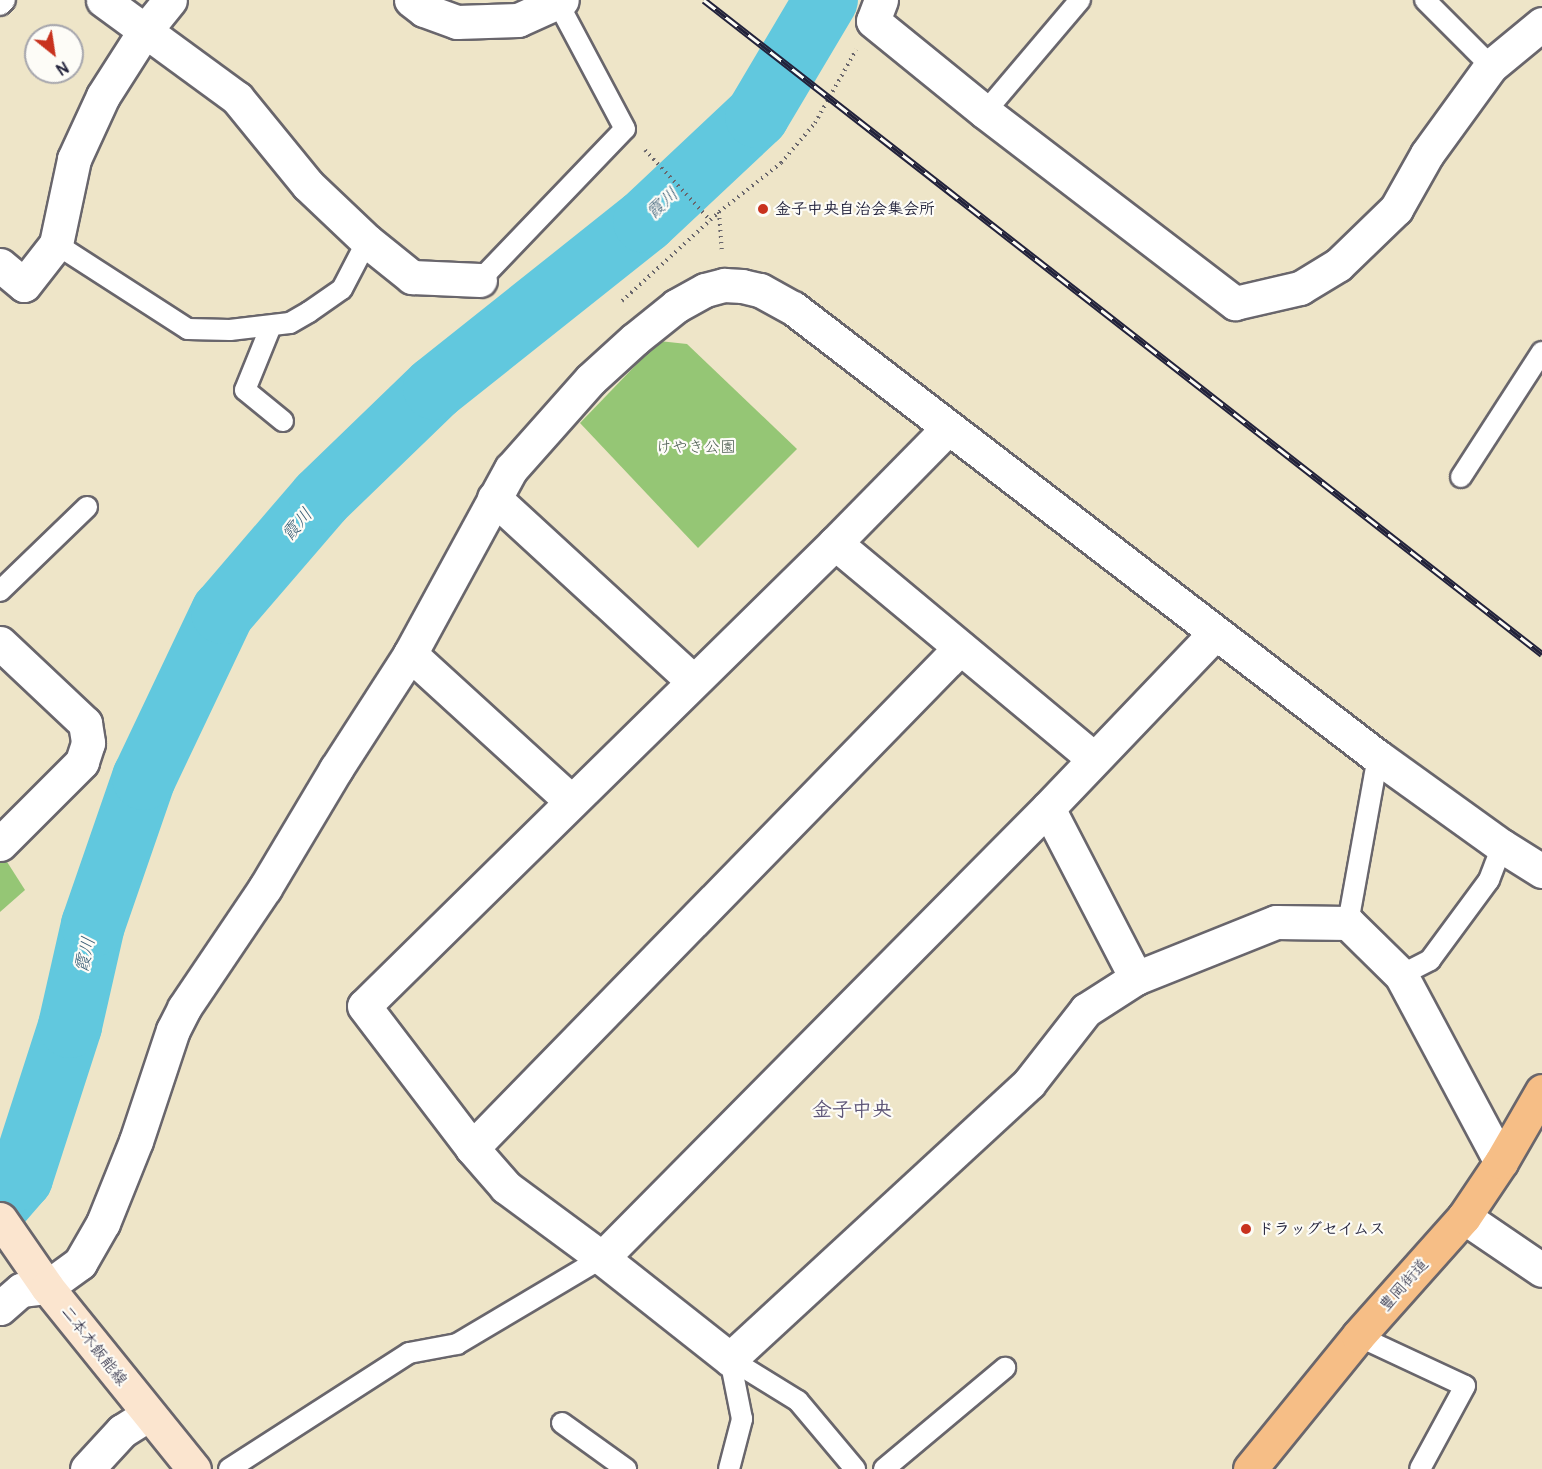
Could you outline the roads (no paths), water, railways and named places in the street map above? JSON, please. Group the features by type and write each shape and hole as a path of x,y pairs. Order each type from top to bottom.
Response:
{"main road":[{"name":"豊岡街道","path":"1250,1469 1358,1336 1464,1217 1501,1162 1542,1091"},
{"name":"二本木飯能線","path":"0,1219 47,1287 148,1415 194,1469"}],"street":[{"path":"103,0 237,98 308,185 368,241 412,277 480,280"},
{"path":"0,265 24,285 56,244 74,159 103,96 144,32 170,0"},
{"path":"411,0 424,10 457,22 518,20 560,1"},
{"path":"877,10 985,112 1235,303 1300,288 1338,266 1396,209 1427,154 1491,66 1542,24"},
{"path":"0,1308 21,1290 47,1287 80,1263 103,1223 136,1141 172,1030 180,1015 265,888 336,769 410,654 511,469 535,439 591,379 676,306 705,290 724,285 760,290 794,308 1214,634 1378,758 1502,846 1542,871"},
{"path":"948,428 835,543 364,1006 472,1148 506,1187 602,1258 730,1359 1029,1083 1086,1010 1136,978 1276,922 1348,923 1401,975 1501,1162"},
{"path":"494,498 693,681"},
{"path":"835,543 1094,759"},
{"path":"602,1258 1048,808 1214,634"},
{"path":"0,643 84,723 88,743 82,762 0,844"},
{"path":"472,1148 960,648"},
{"path":"410,654 571,801"},
{"path":"1048,808 1136,978"},
{"path":"1464,1217 1542,1270"},
{"path":"87,1469 122,1431 148,1415"}],"lane":[{"path":"0,5 5,0"},
{"path":"985,112 1080,0"},
{"path":"1425,0 1491,66"},
{"path":"480,280 625,129 560,1"},
{"path":"56,244 188,329 230,330 290,323 342,289 368,241"},
{"path":"271,326 245,390 283,421"},
{"path":"1461,477 1542,352"},
{"path":"0,591 87,507"},
{"path":"1348,923 1378,758"},
{"path":"1401,975 1430,960 1489,880 1502,846"},
{"path":"228,1469 409,1353 457,1344 602,1258"},
{"path":"1358,1336 1465,1386 1420,1469"},
{"path":"729,1469 742,1419 730,1359"},
{"path":"730,1359 798,1401 855,1469"},
{"path":"884,1469 1005,1368"},
{"path":"562,1423 626,1469"}],"waterway":[{"name":"霞川","path":"0,1202 21,1178 70,1026 93,925 144,778 223,612 321,498 435,388 645,221 757,116 826,0"}],"railway":[{"path":"704,0 1542,654"}],"place":[{"name":"金子中央自治会集会所","path":"763,209"},
{"name":"ドラッグセイムス","path":"1246,1229"}],"district":[{"name":"金子中央","path":"852,1109"}],"park label":[{"name":"けやき公園","path":"696,447"}]}
